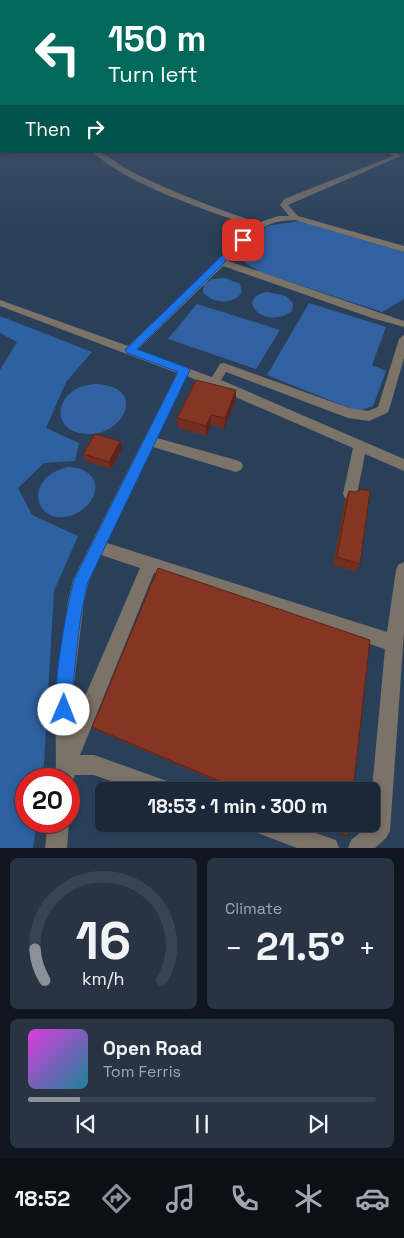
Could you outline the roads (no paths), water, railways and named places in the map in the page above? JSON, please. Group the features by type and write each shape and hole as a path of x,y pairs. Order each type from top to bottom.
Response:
{"lane":[{"path":"97,154 114,166 144,182 256,226"},
{"path":"296,218 284,205 287,201 398,156 394,154"},
{"path":"130,350 256,226 268,220 296,218 404,249"},
{"path":"221,262 404,324"},
{"path":"0,303 214,382 404,465"},
{"path":"214,382 224,367 348,413 369,416 383,410 404,339"},
{"path":"65,768 64,692 76,601 81,580 184,370"},
{"path":"150,441 236,466"},
{"path":"350,494 360,446"},
{"path":"98,547 394,643"},
{"path":"67,768 150,564"},
{"path":"359,848 379,831 394,643 404,570"},
{"path":"80,768 94,765 142,782"},
{"path":"282,832 328,848"},
{"path":"56,848 58,833"}]}
